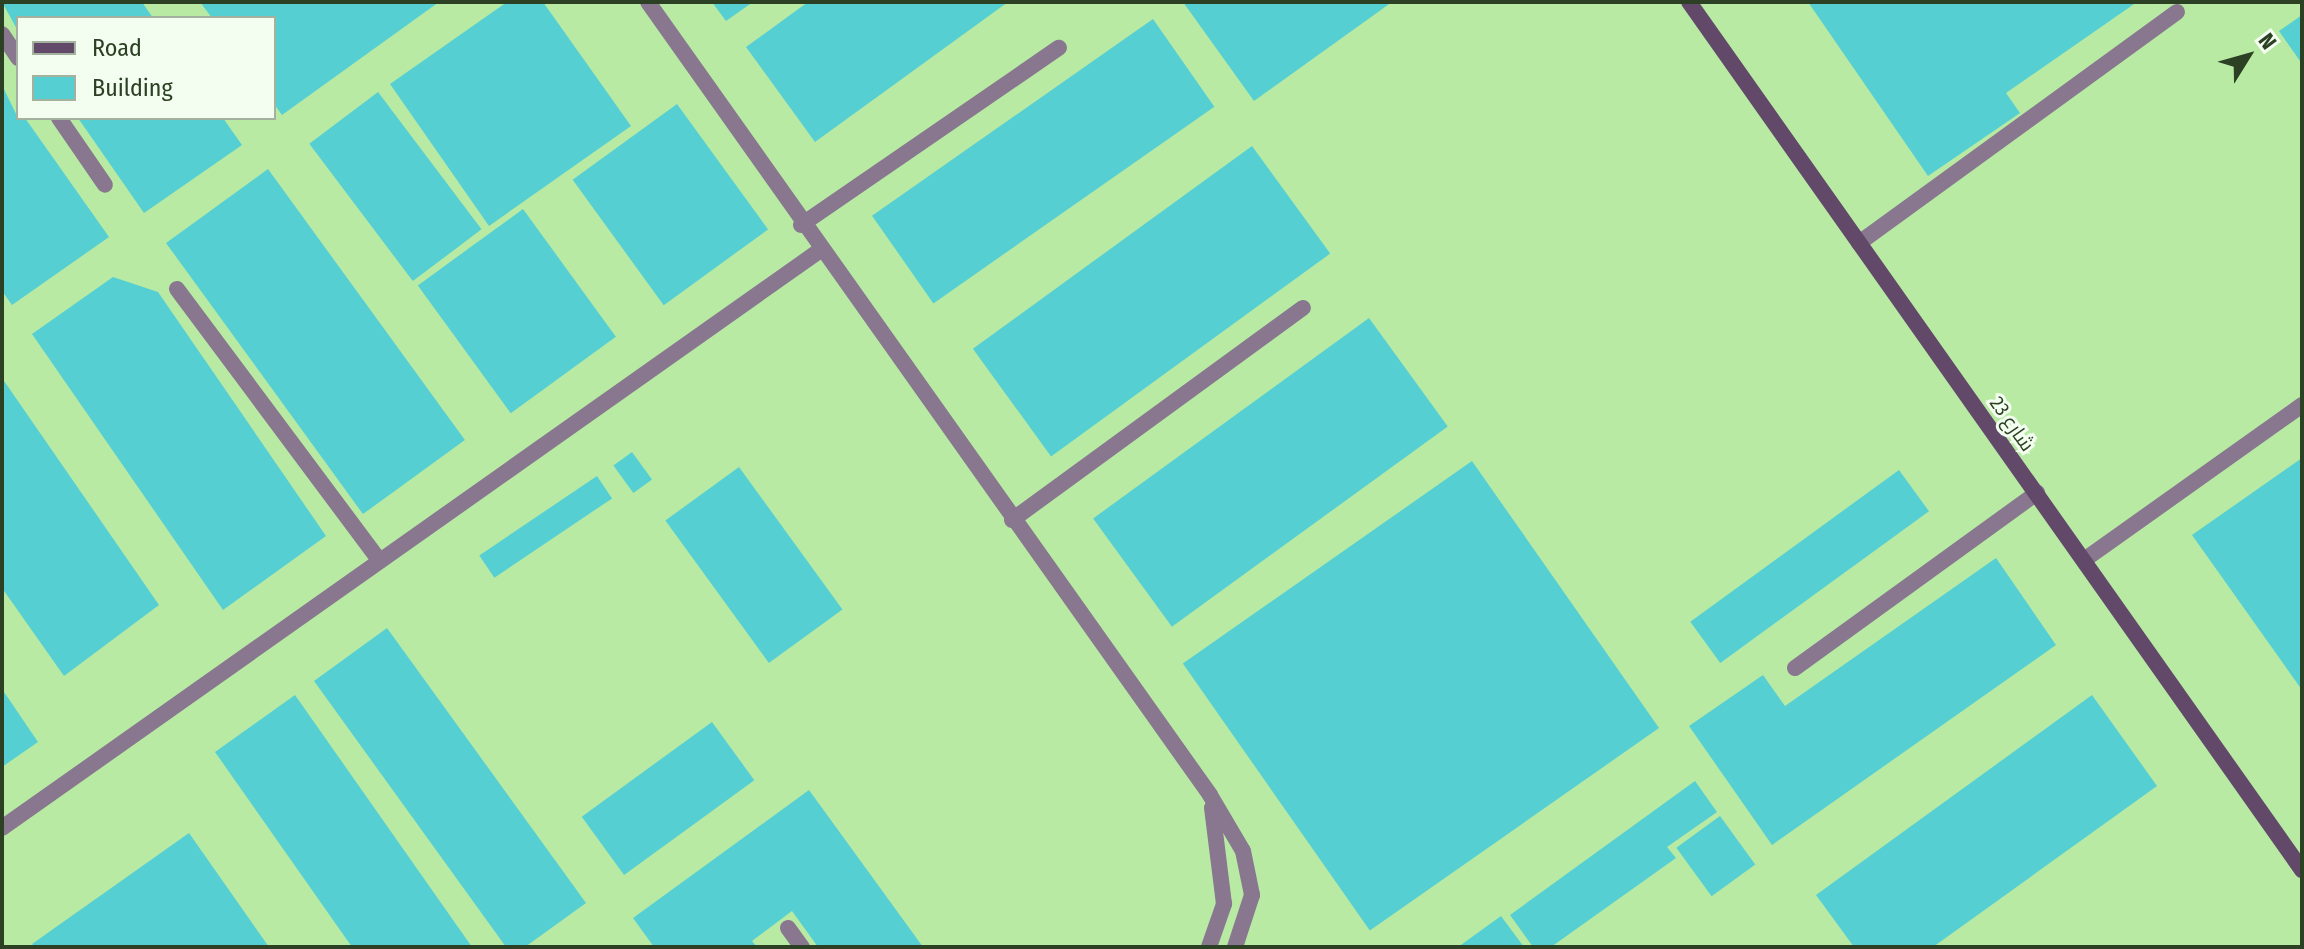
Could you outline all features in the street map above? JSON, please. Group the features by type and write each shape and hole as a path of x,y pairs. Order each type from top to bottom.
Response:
{"street":[{"name":"شارع 23","path":"1689,2 2302,870"}],"lane":[{"path":"648,2 819,251 1210,795 1243,851 1252,895 1235,947"},
{"path":"1859,243 2177,12"},
{"path":"2,34 16,55"},
{"path":"801,225 1059,48"},
{"path":"60,120 105,185"},
{"path":"2,828 819,251"},
{"path":"177,289 380,561"},
{"path":"1012,520 1303,308"},
{"path":"2084,560 2302,405"},
{"path":"1795,668 2037,493"},
{"path":"1209,947 1224,904 1210,795"},
{"path":"788,928 802,947"}],"building":[{"path":"2,2 142,2 152,16 16,16 16,27"},
{"path":"200,2 439,2 282,115 276,107 276,16 210,16"},
{"path":"507,2 543,2 631,126 489,226 390,84"},
{"path":"712,2 753,2 726,21"},
{"path":"808,2 1008,2 815,142 746,47"},
{"path":"1183,2 1392,2 1254,101"},
{"path":"1808,2 2137,2 2006,93 2020,113 1928,176"},
{"path":"2302,15 2302,64 2279,31"},
{"path":"1153,19 1214,107 933,303 872,216"},
{"path":"2,85 16,120 26,120 109,237 12,305 2,291"},
{"path":"378,92 482,229 413,281 309,144"},
{"path":"677,104 768,229 664,305 573,180"},
{"path":"79,120 224,120 242,145 144,213"},
{"path":"1252,146 1330,254 1051,456 973,349"},
{"path":"268,169 465,440 363,514 166,243"},
{"path":"523,209 616,337 511,413 418,285"},
{"path":"113,277 158,292 326,536 223,610 32,334"},
{"path":"1369,318 1448,426 1172,627 1093,518"},
{"path":"2,378 159,605 64,676 2,588"},
{"path":"632,452 652,480 633,493 613,466"},
{"path":"2302,458 2302,690 2192,535"},
{"path":"1472,461 1659,728 1370,931 1183,663"},
{"path":"739,467 842,609 769,663 665,520"},
{"path":"1899,470 1929,511 1720,663 1690,622"},
{"path":"597,476 612,498 494,578 479,555"},
{"path":"1996,558 2056,645 1772,845 1689,726 1763,675 1785,706"},
{"path":"387,628 586,903 525,947 506,947 314,681"},
{"path":"2,689 38,742 2,767"},
{"path":"295,695 472,947 352,947 215,752"},
{"path":"2092,695 2157,786 1933,947 1854,947 1816,895"},
{"path":"712,722 754,780 624,875 582,817"},
{"path":"1695,781 1717,812 1667,847 1676,858 1551,947 1533,947 1510,915"},
{"path":"809,790 923,947 818,947 792,911 752,941 757,947 654,947 633,918"},
{"path":"1720,816 1755,865 1712,896 1676,848"},
{"path":"189,833 269,947 35,947 32,944"},
{"path":"1501,916 1524,947 1458,947"}]}
